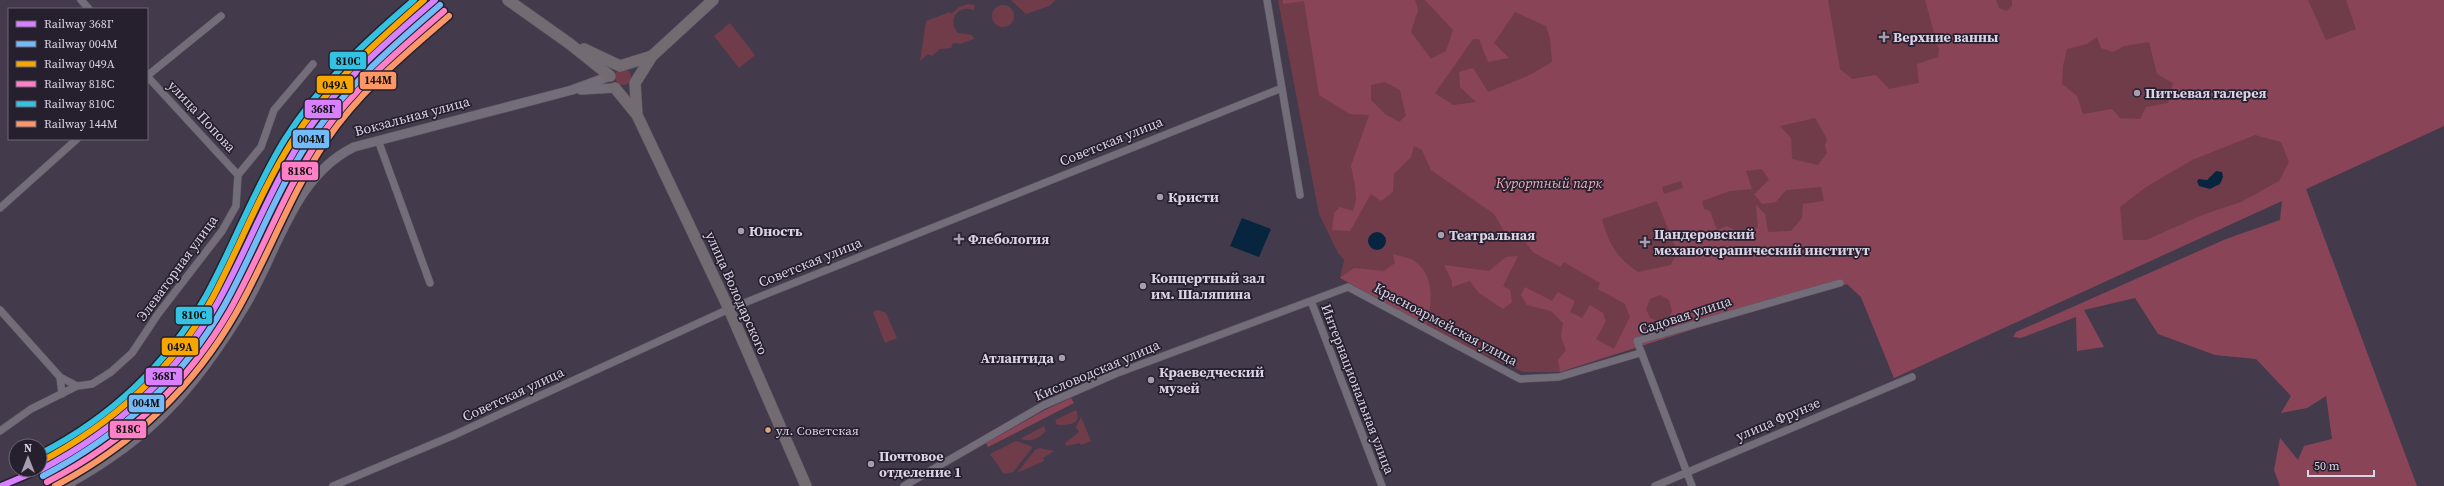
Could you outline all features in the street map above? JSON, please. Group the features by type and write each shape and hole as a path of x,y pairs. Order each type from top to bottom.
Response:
{"main road":[{"path":"508,0 570,44 610,76"},
{"path":"615,88 627,91 635,83 652,56 713,0"},
{"path":"570,44 620,66 628,66 634,71 637,115"},
{"path":"637,115 611,83 610,76 614,69 620,66 652,56"},
{"name":"улица Володарского","path":"637,115 729,309 806,486"}],"street":[{"path":"81,0 88,8"},
{"path":"1267,0 1300,194"},
{"path":"148,75 221,16"},
{"path":"238,175 261,147 274,110 313,64"},
{"name":"Вокзальная улица","path":"64,486 101,466 162,418 179,399 225,337 246,304 296,205 310,182 338,155 354,147 378,140 572,90 610,76"},
{"name":"улица Попова","path":"148,77 238,175"},
{"name":"Вокзальная улица","path":"572,90 615,88"},
{"name":"Советская улица","path":"333,486 452,436 729,309 1282,88"},
{"path":"0,208 76,140"},
{"path":"378,140 430,283"},
{"name":"Элеваторная улица","path":"0,431 31,409 77,386 92,384 111,372 132,353 158,314 222,231 236,206 238,175"},
{"name":"Садовая улица","path":"1692,486 1640,353 1637,341 1840,283"},
{"name":"Красноармейская улица","path":"1311,301 1348,287 1520,379 1559,377 1640,353"},
{"name":"Кисловодская улица","path":"904,486 1044,405 1115,374 1311,301"},
{"name":"Интернациональная улица","path":"1311,301 1382,486"},
{"path":"0,310 60,376 77,386"},
{"path":"60,376 62,394"},
{"name":"улица Фрунзе","path":"1655,486 1685,471 1912,377"}],"green space":[{"path":"1011,0 1056,0 1049,6 1026,14"},
{"name":"Курортный парк","path":"1278,0 2444,0 2444,126 1894,378 1861,297 1847,284 1694,329 1560,372 1523,372 1463,345 1340,278 1344,260 1338,253 1319,214"},
{"name":"Курортный парк","path":"1283,0 1415,0 1418,10 1411,32 1431,59 1446,51 1453,30 1425,0 1828,0 1840,69 1852,79 1876,75 1889,89 1919,83 1917,64 1938,57 1939,50 1925,0 1996,0 1999,8 2006,11 2012,6 2012,0 2308,0 2326,40 2356,29 2346,0 2444,0 2444,126 2306,189 2417,486 2280,486 2274,470 2280,438 2298,460 2304,446 2332,439 2326,396 2307,408 2281,413 2291,396 2256,359 2215,355 2158,334 2135,298 2084,310 2104,347 2077,351 2076,317 2021,338 2013,337 2016,332 2226,239 2280,220 2282,201 1894,378 1861,297 1847,284 1694,329 1560,372 1558,360 1566,350 1561,337 1563,323 1551,311 1527,305 1521,295 1525,287 1552,301 1558,292 1575,301 1570,312 1582,318 1590,305 1603,313 1606,321 1596,339 1614,349 1630,317 1625,304 1598,289 1600,283 1564,262 1560,267 1533,252 1525,242 1507,236 1494,214 1431,170 1422,150 1414,146 1411,157 1394,174 1393,192 1381,201 1371,194 1350,231 1332,230 1334,213 1340,207 1353,211 1356,200 1351,166 1369,115 1350,114 1319,95 1304,1 1283,4","holes":["1515,12 1546,26 1550,38 1552,62 1528,76 1488,92 1473,68 1459,72 1460,87 1476,102 1453,105 1435,93 1473,39 1479,39 1488,62 1509,58 1494,43","2097,37 2101,48 2113,52 2124,46 2149,42 2157,74 2173,83 2168,103 2146,107 2140,119 2120,118 2112,109 2083,114 2077,96 2062,84 2063,66 2067,49 2087,44","1385,82 1400,90 1406,116 1399,122 1385,114 1371,100 1371,85","1815,118 1827,139 1825,146 1827,153 1818,165 1792,159 1791,138 1780,126","2255,135 2281,142 2289,162 2279,181 2241,202 2205,214 2146,240 2123,240 2120,207 2146,187 2192,160","1762,169 1769,180 1754,194 1762,204 1776,202 1786,190 1821,187 1824,201 1803,204 1802,218 1791,231 1768,232 1765,214 1756,205 1758,227 1743,235 1727,226 1717,230 1710,211 1704,209 1702,201 1730,191 1752,189 1746,171","1681,181 1683,188 1664,194 1662,187","1657,201 1677,251 1671,265 1638,272 1624,261 1610,243 1602,219","1660,295 1669,300 1672,311 1666,319 1660,321 1650,318 1646,309 1650,299"]},
{"path":"968,4 975,5 974,10 963,9 959,11 953,24 958,33 972,35 974,39 960,44 953,43 951,48 940,49 932,56 928,54 920,61 926,21 950,12 951,14 959,7"},
{"path":"1003,5 1011,8 1014,16 1011,24 1003,27 995,24 992,16 995,8"},
{"path":"730,23 755,55 739,68 714,36"},
{"path":"620,69 626,69 631,74 629,83 626,85 620,85 615,80 615,74"},
{"path":"1393,254 1411,259 1419,265 1428,280 1431,298 1426,325 1340,278 1354,268 1384,271 1395,263"},
{"path":"1518,256 1503,286 1510,290 1512,302 1503,309 1479,293 1470,281 1452,287 1452,281 1444,265 1489,271 1506,257"},
{"path":"878,310 886,313 897,338 885,343 873,312"},
{"path":"1071,398 1074,403 988,447 986,443 1047,409"},
{"path":"1076,410 1078,415 1076,421 1069,424 1057,425 1055,420"},
{"path":"1081,417 1091,441 1081,445 1080,443 1066,446 1065,443 1079,432 1076,427"},
{"path":"1044,426 1046,431 1037,438 1031,440 1020,439"},
{"path":"1016,441 1031,446 1032,448 1013,472 1004,474 990,454"},
{"path":"1039,448 1054,451 1043,458 1044,461 1017,473 1035,450"}],"water":[{"path":"2216,171 2222,172 2223,177 2220,184 2210,189 2199,186 2197,181 2199,179 2207,180"},
{"path":"1242,218 1271,229 1259,257 1230,246"},
{"path":"1377,232 1383,235 1386,241 1383,247 1377,250 1371,247 1368,241 1371,235"}],"rail line":[{"name":"810С","path":"48,450 90,424 113,406 135,387 173,344 191,321 206,296 264,177 298,119 344,65 414,0"},
{"name":"049А","path":"48,458 67,447 116,412 139,392 180,348 213,297 280,162 305,123 320,103 352,67 424,0"},
{"name":"368Г","path":"48,466 94,438 118,419 141,399 183,354 218,302 284,170 310,127 323,109 368,60 435,0"},
{"name":"004М","path":"48,473 97,443 122,424 146,404 188,359 224,306 281,190 302,152 316,131 365,73 440,5"},
{"name":"818С","path":"47,482 102,449 127,430 151,410 194,363 213,338 230,310 253,266 284,200 321,136 334,118 363,85 394,55 444,11"},
{"name":"144М","path":"55,486 109,453 158,413 180,390 219,340 236,313 248,292 290,204 326,141 353,106 383,74 449,16"},
{"name":"368Г","path":"1,486 20,478"}],"place":[{"name":"Верхние ванны","path":"1884,37"},
{"name":"Питьевая галерея","path":"2137,93"},
{"name":"Кристи","path":"1160,197"},
{"name":"Юность","path":"741,231"},
{"name":"Театральная","path":"1441,235"},
{"name":"Флебология","path":"959,239"},
{"name":"Цандеровский механотерапический институт","path":"1645,242"},
{"name":"Концертный зал им. Шаляпина","path":"1143,286"},
{"name":"Атлантида","path":"1062,358"},
{"name":"Краеведческий музей","path":"1151,380"},
{"name":"ул. Советская","path":"768,430"},
{"name":"Почтовое отделение 1","path":"871,464"}]}
